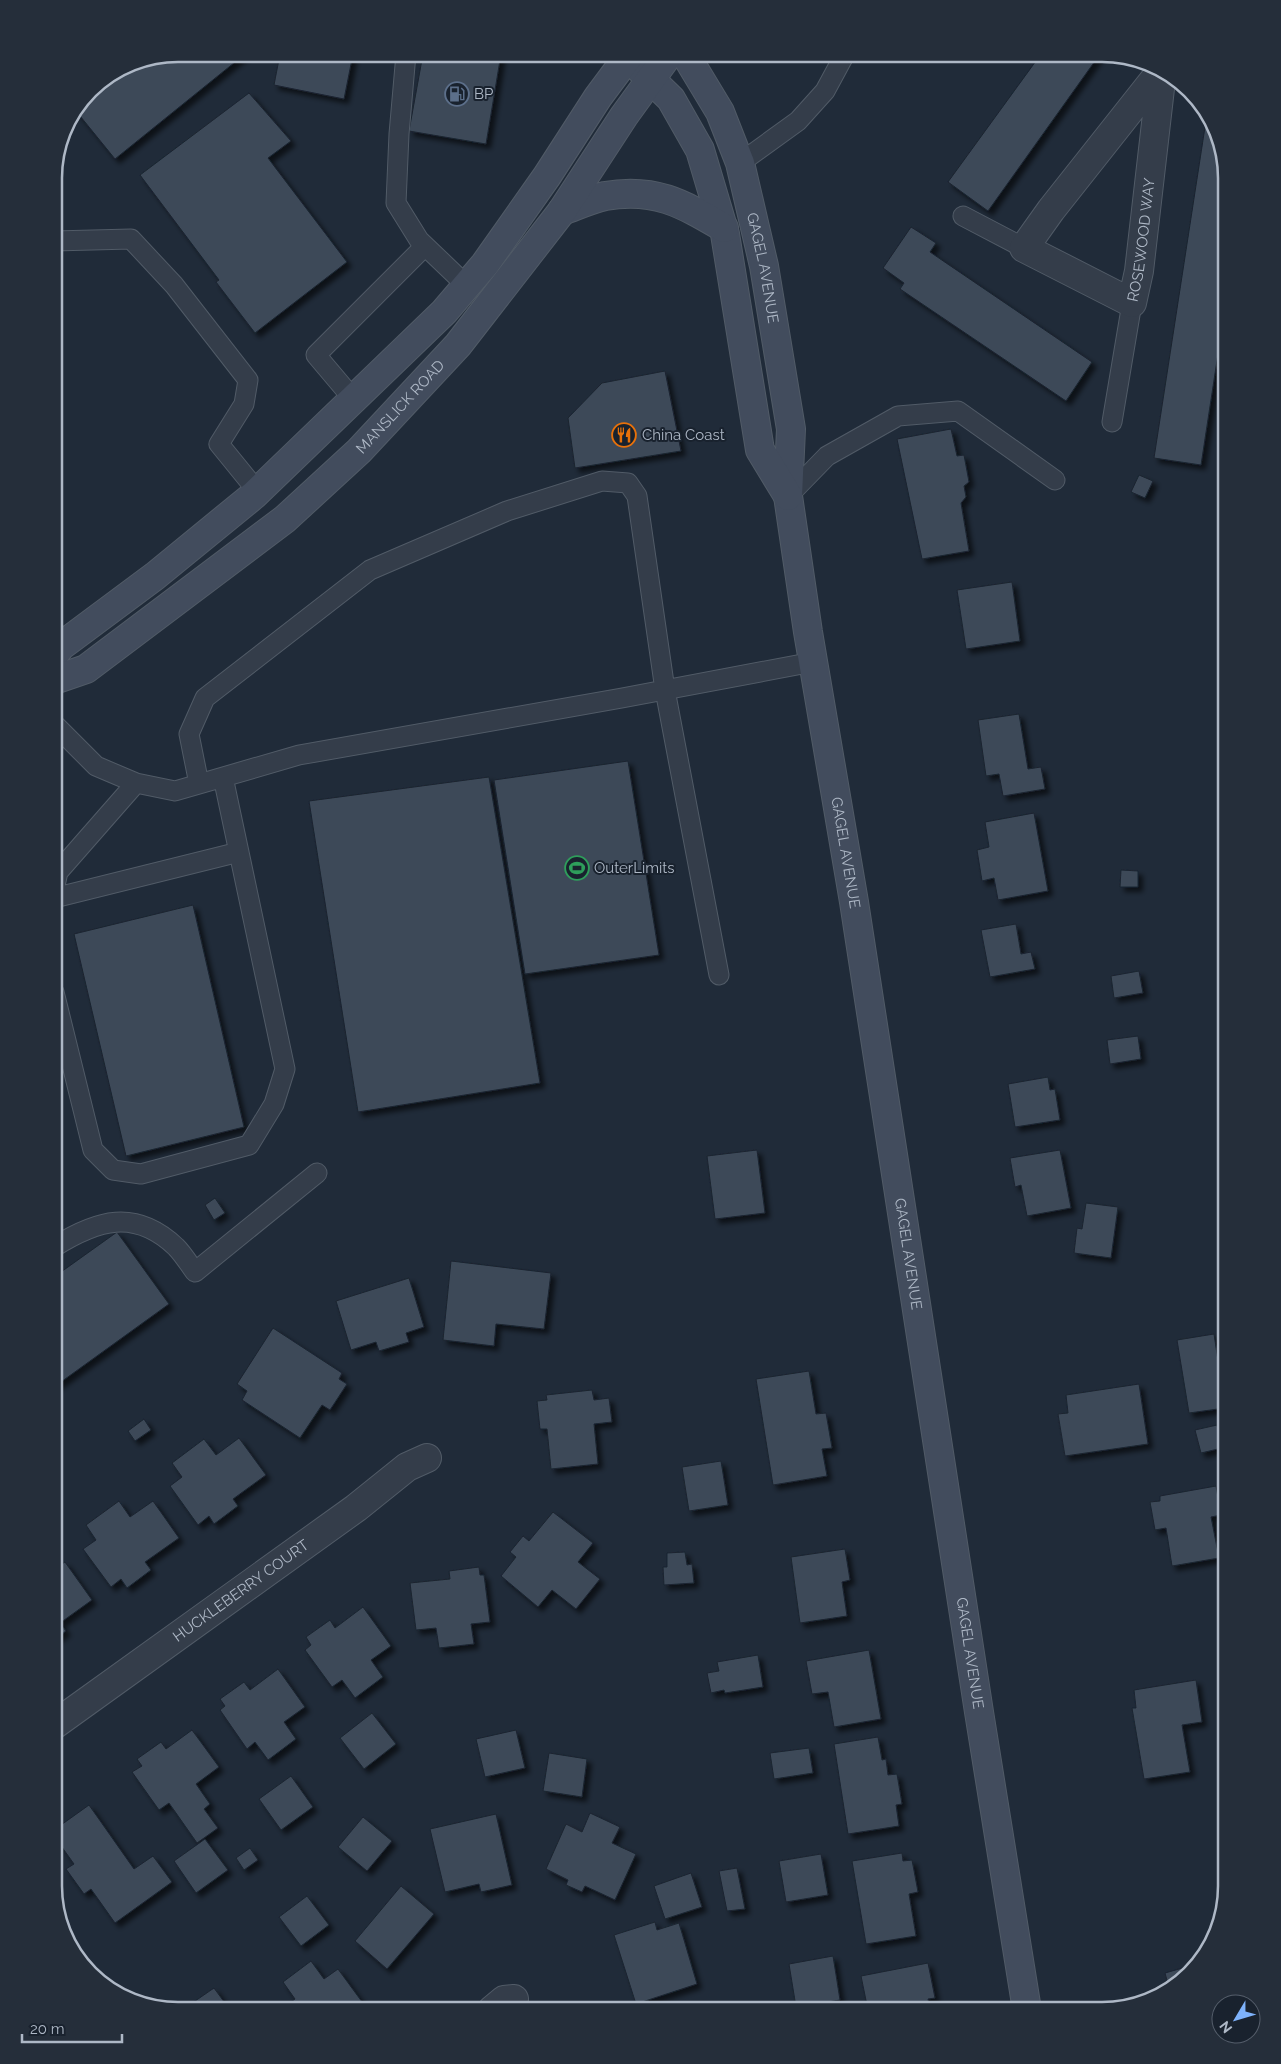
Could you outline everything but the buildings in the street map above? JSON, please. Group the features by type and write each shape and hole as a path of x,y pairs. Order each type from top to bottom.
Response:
{"street":[{"path":"63,645 156,576 258,492 444,312 485,264 622,62"},
{"name":"GAGEL AVENUE","path":"634,62 671,99 700,150 724,228 760,450 788,496"},
{"name":"MANSLICK ROAD","path":"63,677 86,669 285,520 359,451 458,345 562,210 624,116 663,63"},
{"name":"GAGEL AVENUE","path":"689,63 720,112 740,163 760,243 792,429 788,496 813,662 854,902 977,1702 1026,2002"},
{"name":"ROSEWOOD WAY","path":"1158,76 1051,210 1024,248 1132,303 1139,271 1161,78"},
{"path":"562,210 604,196 631,194 660,196 682,204 724,228"},
{"path":"467,286 488,305"},
{"name":"HUCKLEBERRY COURT","path":"63,1719 356,1508 408,1467 427,1458"}],"lane":[{"path":"405,62 399,134 396,203 418,240 467,286"},
{"path":"740,163 798,121 825,91 840,63"},
{"path":"963,216 1024,248"},
{"path":"63,241 131,239 174,284 248,380 244,404 219,444 258,492"},
{"path":"354,400 316,355 425,246"},
{"path":"1112,422 1132,303"},
{"path":"788,496 828,456 898,416 958,411 1055,480"},
{"path":"200,784 189,734 205,698 370,570 508,511 602,481 628,482 637,496 665,690 719,975"},
{"path":"63,733 96,766 136,784 175,791 299,755 813,662"},
{"path":"63,1028 93,1150 113,1170 141,1174 249,1145 274,1104 285,1069 223,777"},
{"path":"63,866 136,784"},
{"path":"63,896 239,852"},
{"path":"63,1242 73,1235 114,1221 137,1224 156,1231 177,1248 195,1272 317,1173"}],"place":[{"name":"BP","path":"457,94"},
{"name":"China Coast","path":"624,435"},
{"name":"OuterLimits","path":"577,868"}]}
